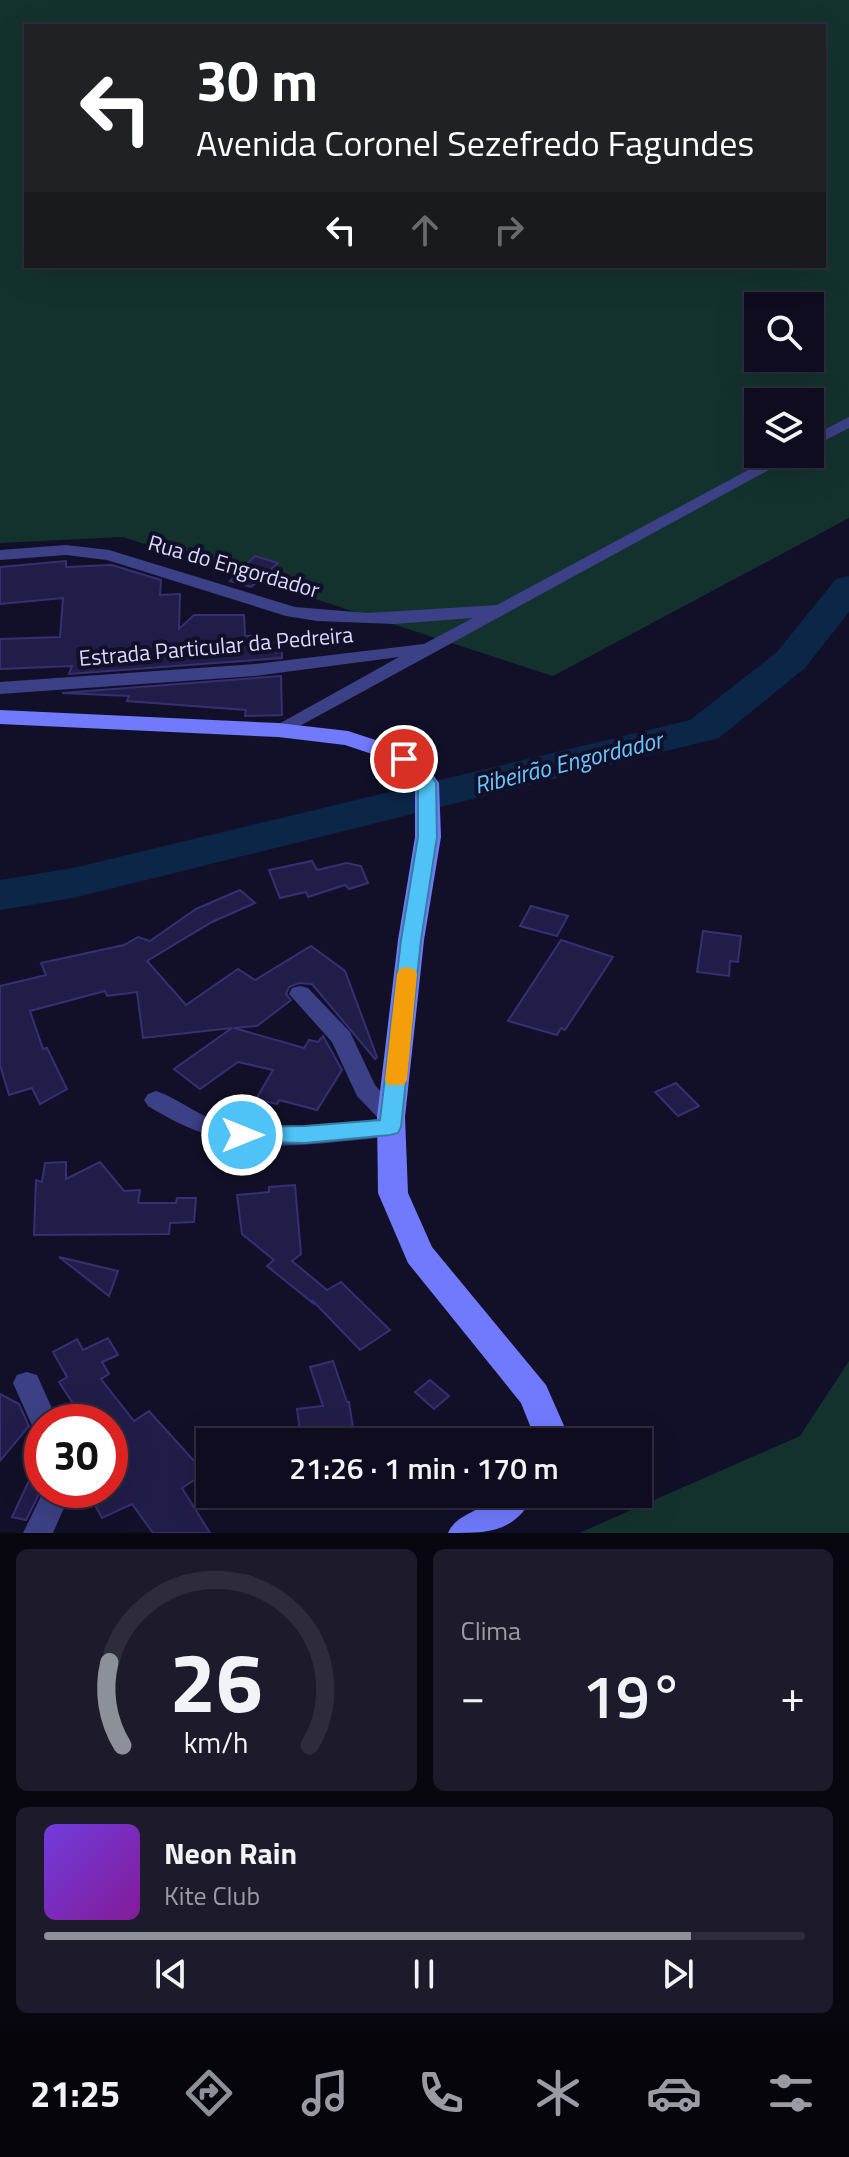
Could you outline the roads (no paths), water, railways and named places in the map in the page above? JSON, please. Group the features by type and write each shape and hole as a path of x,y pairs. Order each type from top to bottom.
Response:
{"main road":[{"path":"0,717 278,730 348,738 383,750 416,768 427,783 428,837 411,940 391,1122 393,1193 409,1237 419,1254 534,1395 548,1428"},
{"path":"465,1533 507,1508"}],"street":[{"path":"824,435 849,422"},
{"name":"Estrada Particular da Pedreira","path":"278,730 764,468"},
{"name":"Rua do Engordador","path":"0,555 66,550 109,555 317,617 419,617 504,609"},
{"name":"Estrada Particular da Pedreira","path":"0,688 255,670 436,647"},
{"path":"300,994 342,1038 365,1090 391,1122"},
{"path":"156,1100 199,1124 242,1135 305,1135 391,1122"},
{"path":"27,1383 36,1404"},
{"path":"38,1533 50,1508"}],"waterway":[{"name":"Ribeirão Engordador","path":"0,895 73,883 704,729 791,660 849,587"}]}
